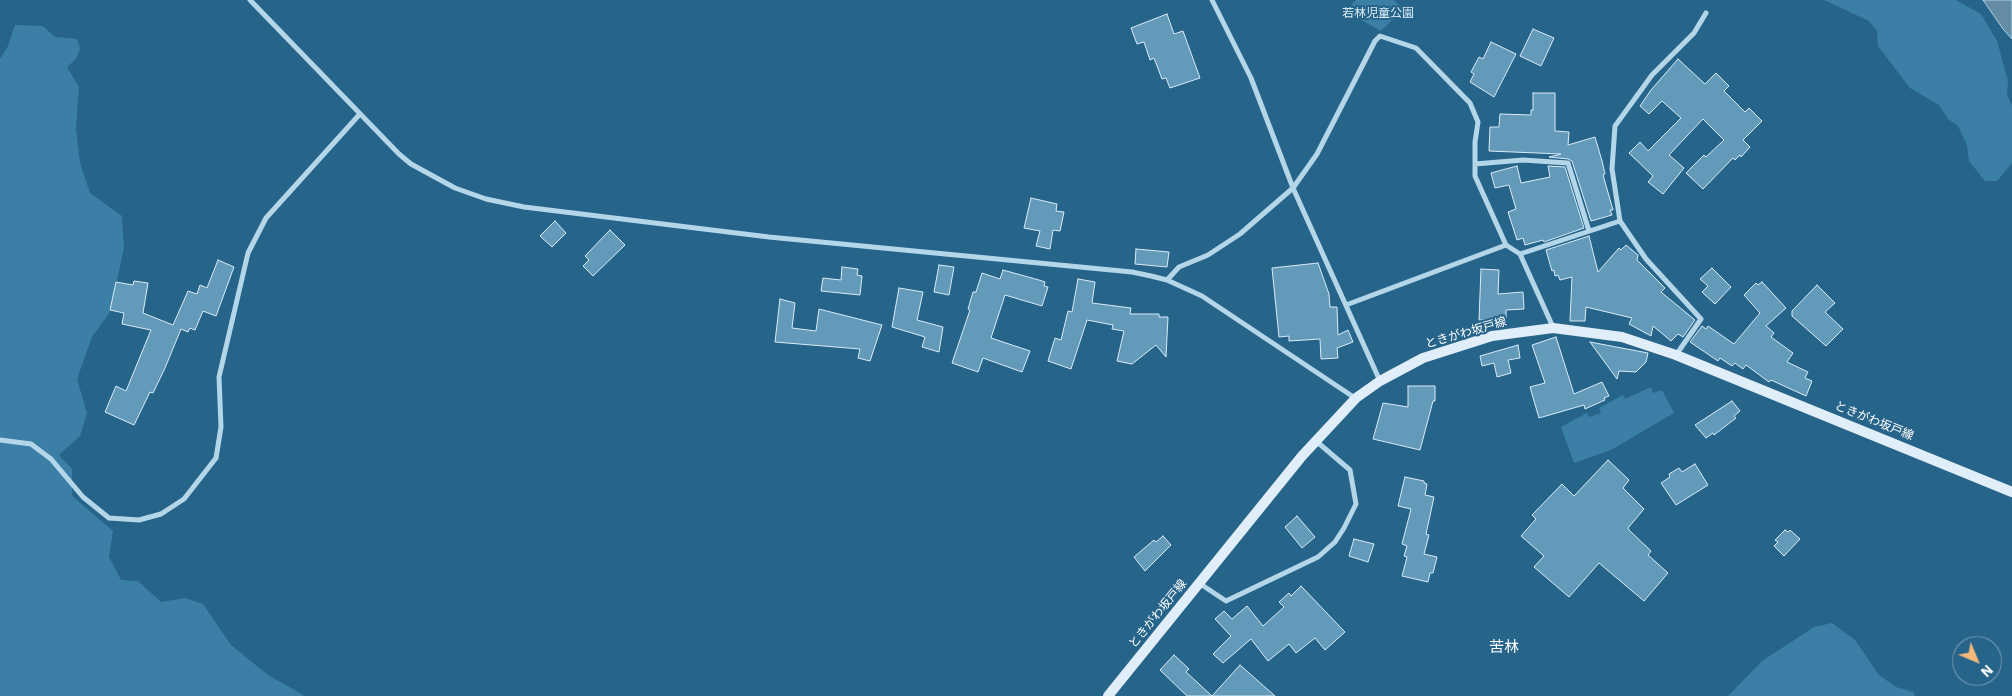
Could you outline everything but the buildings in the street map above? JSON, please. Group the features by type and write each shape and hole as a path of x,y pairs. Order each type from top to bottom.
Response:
{"main road":[{"name":"ときがわ坂戸線","path":"1108,696 1315,441 1356,398 1380,381 1423,358 1464,344 1518,331 1554,328 1622,337 1676,355 2012,492"}],"street":[{"path":"250,0 359,115 411,164 455,188 498,202 769,237 1132,272 1167,280 1202,296 1227,311 1356,398"},
{"path":"1212,0 1251,78 1293,188 1380,381"},
{"path":"1676,355 1701,319 1646,259 1620,221 1612,169 1615,126 1652,75 1694,33 1706,13"},
{"path":"1167,280 1179,268 1208,255 1240,234 1293,188 1317,154 1375,42 1380,36 1416,48 1470,103 1478,122 1475,142 1476,176 1506,245 1520,254 1554,328"},
{"path":"0,440 31,444 51,459 82,497 109,518 139,520 161,514 184,499 216,458 221,427 219,378 248,253 266,218 359,115"},
{"path":"1475,164 1523,160 1568,163 1589,231"},
{"path":"1520,254 1620,221"},
{"path":"1346,305 1506,245"},
{"path":"1199,583 1226,601 1318,557 1335,542 1356,504 1350,470 1315,441"}],"green space":[{"name":"若林児童公園","path":"1356,0 1394,0 1403,9 1381,31 1345,11"},
{"path":"1824,0 1956,0 1981,14 1997,41 2008,81 2007,95 2012,105 2012,163 1997,181 1985,181 1969,161 1967,145 1958,126 1948,119 1939,105 1910,88 1878,46 1877,31 1869,21"},
{"path":"15,25 43,26 55,37 77,39 80,49 76,59 67,67 79,87 76,128 80,163 90,193 122,216 124,248 110,312 92,337 77,379 87,413 80,436 59,455 72,469 72,496 113,531 109,557 121,580 138,581 161,602 185,598 203,604 231,645 268,675 305,696 0,696 0,59 8,46"},
{"path":"1651,387 1653,393 1662,390 1674,413 1611,450 1574,463 1561,427 1587,413 1589,417 1601,413 1599,408 1623,395 1625,399"},
{"path":"1832,623 1855,640 1879,675 1896,687 1913,692 1915,696 1728,696 1762,661 1814,627"}],"shaded area":[{"path":"1983,0 2012,0 2012,39 2003,29"}],"district":[{"name":"苦林","path":"1504,648"}]}
